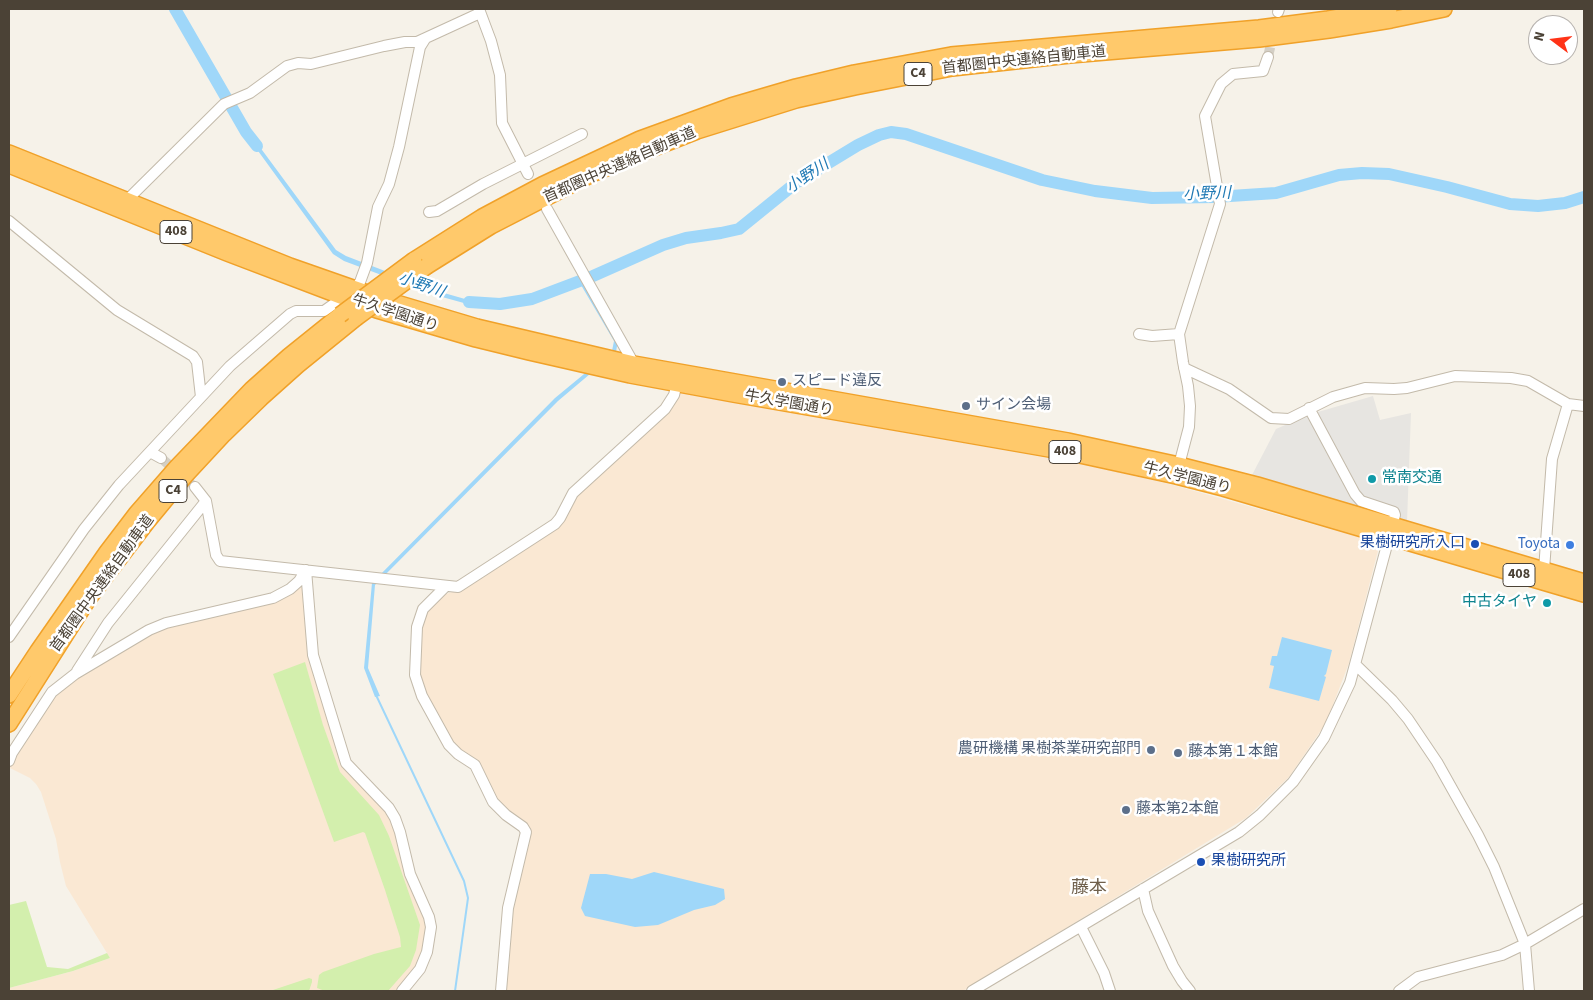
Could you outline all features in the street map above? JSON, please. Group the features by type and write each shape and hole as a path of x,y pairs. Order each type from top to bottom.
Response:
{"highway":[{"name":"首都圏中央連絡自動車道","path":"9,724 49,658 89,598 186,476 224,434 298,365 461,230 542,185 640,139 712,112 796,87 862,72 951,55 1259,28 1389,9"},
{"name":"首都圏中央連絡自動車道","path":"9,695 107,552 136,514 177,467 252,390 320,330 421,263 601,170 697,131 796,100 855,86 952,68 1060,56 1268,38 1374,23 1444,9"},
{"name":"牛久学園通り","path":"9,153 122,204"},
{"name":"牛久学園通り","path":"9,165 122,204 425,324 520,350 583,365 678,378 1068,440 1179,465 1242,481 1584,594"},
{"name":"牛久学園通り","path":"349,293 477,327 634,364 678,378 1126,464 1544,570 1584,582"}],"street":[{"path":"122,204 224,104 250,93 287,66 298,63 312,64 384,46 404,42 417,42 480,11 491,41 500,75 502,123 528,174"},
{"path":"9,637 84,529 118,485 230,366 290,314 296,311 324,310 349,293 360,282 366,267 378,207 389,184 400,147 420,47 425,39"},
{"path":"1179,465 1188,427 1190,406 1179,334 1220,198 1205,116 1222,84 1233,74 1263,71 1268,57"},
{"path":"429,212 437,211 582,134"},
{"path":"547,209 634,364"},
{"path":"9,221 117,310 193,356 197,362 201,397"},
{"path":"1139,334 1152,336 1179,334"},
{"path":"1184,368 1229,389 1271,418 1289,419 1333,397 1365,388 1407,388 1442,379 1467,376 1528,381 1568,404 1584,406"},
{"path":"196,487 206,501 216,555 220,561 458,587 555,524 573,493 665,409 670,403 678,378"},
{"path":"1544,570 1552,459 1568,404"},
{"path":"972,991 1239,832 1276,800 1309,762 1324,738 1344,700 1356,665 1395,515 1394,512 1361,501 1355,494 1309,408"},
{"path":"150,452 161,458"},
{"path":"75,674 108,623 206,501"},
{"path":"9,761 12,753 52,692 75,674 149,630 166,623 273,598 290,589 306,570"},
{"path":"306,570 313,655 346,763 389,808 395,818 410,874 429,917 431,927 427,952 420,969 402,991"},
{"path":"446,586 428,602 420,615 417,626 415,675 420,689 449,745 458,754 475,765 493,802 523,827 526,832 508,908 501,991"},
{"path":"1356,665 1392,700 1408,719 1437,762 1478,835 1494,867 1525,944 1529,991"},
{"path":"1143,889 1148,910 1173,966 1190,991"},
{"path":"1399,991 1418,977 1502,955 1525,944 1584,909"},
{"path":"1081,927 1104,973 1110,991"}],"shaded area":[{"path":"678,392 1092,466 1173,485 1380,543 1349,663 1326,723 1289,777 1246,818 963,991 505,991 509,920 530,835 497,800 452,743 426,698 418,670 423,615 438,597 460,589 554,529 576,494 674,406"},
{"path":"1373,396 1380,420 1411,413 1407,522 1252,475 1276,429 1311,414"},
{"path":"299,584 304,586 338,752 391,818 427,923 427,936 419,963 397,991 9,991 9,988 73,971 110,958 66,886 56,839 41,792 30,778 10,768 58,691 87,670 159,629 216,615"}],"green space":[{"path":"305,662 323,725 340,772 379,815 389,836 420,925 416,950 410,966 388,991 325,991 317,988 319,975 323,972 374,954 401,947 400,937 365,833 363,832 334,842 273,674"},
{"path":"26,901 47,967 68,969 107,953 110,958 73,971 9,988 9,905"},
{"path":"309,978 312,979 312,982 309,991 270,991"}],"water":[{"path":"248,131 336,250 346,256 437,291 472,301 486,302 486,306 471,305 435,295 344,261 333,254 245,133"},
{"path":"1584,195 1584,200 1566,205 1537,209 1539,204 1565,201"},
{"path":"585,282 618,340 616,352 558,401 375,585 368,668 380,696 375,697 364,668 372,583 555,398 612,351 614,341 581,285"},
{"path":"1282,637 1332,650 1319,701 1269,688 1274,666 1270,665 1272,656 1277,656"},
{"path":"654,872 724,889 725,899 715,905 694,910 658,925 635,927 585,916 581,908 590,874 606,874 632,879"}],"waterway":[{"name":"小野川","path":"175,9 246,132 257,146"},
{"name":"小野川","path":"469,302 500,304 532,299 593,276 663,245 686,238 739,229 797,182 858,145 879,135 891,132 906,134 1042,180 1095,191 1152,198 1215,197 1276,193 1339,175 1362,173 1389,174 1510,204 1538,206 1565,203 1584,197"},
{"path":"376,695 464,881 468,898 455,991"}],"tunnel":[{"path":"1268,57 1278,12"},
{"path":"161,458 195,487"}],"place":[{"name":"スピード違反","path":"782,382"},
{"name":"サイン会場","path":"966,406"},
{"name":"常南交通","path":"1372,479"},
{"name":"果樹研究所入口","path":"1475,544"},
{"name":"Toyota","path":"1570,545"},
{"name":"中古タイヤ","path":"1547,603"},
{"name":"農研機構 果樹茶業研究部門","path":"1151,750"},
{"name":"藤本第１本館","path":"1178,753"},
{"name":"藤本第2本館","path":"1126,810"},
{"name":"果樹研究所","path":"1201,862"}],"district":[{"name":"藤本","path":"1089,889"}]}
